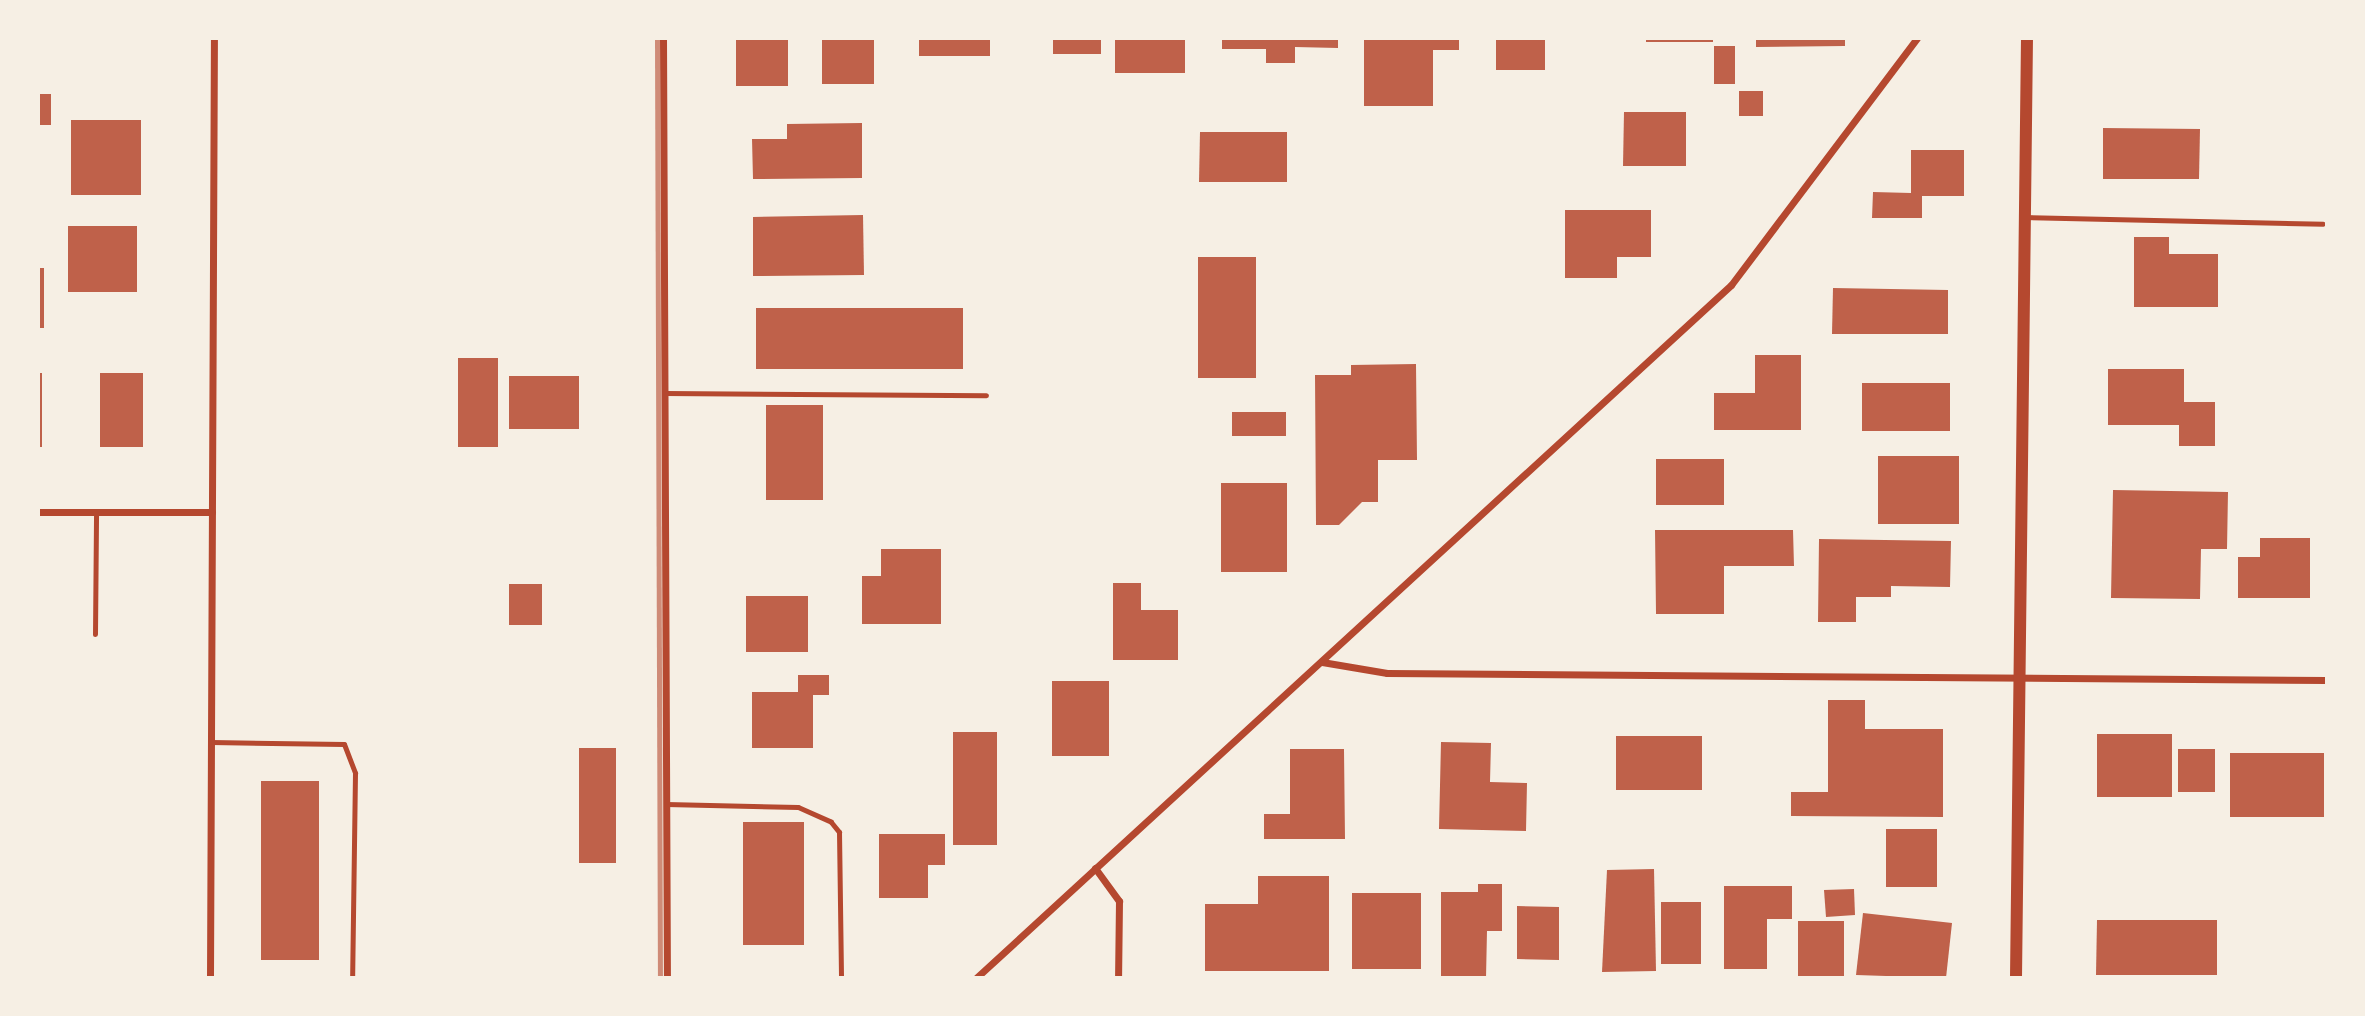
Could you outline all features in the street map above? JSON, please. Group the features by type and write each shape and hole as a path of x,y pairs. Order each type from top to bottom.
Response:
{"street":[{"path":"210,978 214,38"},
{"path":"663,38 667,978"},
{"path":"976,978 1731,285 1917,38"},
{"path":"2016,978 2027,38"},
{"path":"38,512 212,512"},
{"path":"1322,662 1387,673 2326,680"},
{"path":"1095,868 1119,901 1118,978"}],"lane":[{"path":"2024,217 2323,223"},
{"path":"665,393 986,395"},
{"path":"95,634 96,512"},
{"path":"211,743 344,744 355,773 352,978"},
{"path":"666,804 798,807 831,822 839,832 841,978"}],"building":[{"path":"736,38 788,38 788,86 736,86"},
{"path":"822,38 874,38 874,84 822,84"},
{"path":"919,38 990,38 990,56 919,56"},
{"path":"1053,38 1101,38 1101,54 1053,54"},
{"path":"1115,38 1185,38 1185,73 1115,73"},
{"path":"1222,38 1338,38 1338,48 1295,47 1295,63 1266,63 1266,49 1222,49"},
{"path":"1364,38 1459,38 1459,50 1433,50 1433,106 1364,106"},
{"path":"1496,38 1545,38 1545,70 1496,70"},
{"path":"1646,38 1713,38 1713,42 1646,42"},
{"path":"1756,38 1845,38 1845,46 1756,47"},
{"path":"1714,46 1735,46 1735,84 1714,84"},
{"path":"1739,91 1763,91 1763,116 1739,116"},
{"path":"38,94 51,94 51,125 38,125"},
{"path":"1624,112 1686,112 1686,166 1623,166"},
{"path":"71,120 141,120 141,195 71,195"},
{"path":"862,123 862,178 753,179 752,139 787,139 787,124"},
{"path":"2103,128 2200,129 2199,179 2103,179"},
{"path":"1200,132 1287,132 1287,182 1199,182"},
{"path":"1911,150 1964,150 1964,196 1922,196 1922,218 1872,218 1873,192 1911,193"},
{"path":"1565,210 1651,210 1651,257 1617,257 1617,278 1565,278"},
{"path":"863,215 864,275 753,276 753,217"},
{"path":"68,226 137,226 137,292 68,292"},
{"path":"2134,237 2169,237 2169,254 2218,254 2218,307 2134,307"},
{"path":"1198,257 1256,257 1256,378 1198,378"},
{"path":"38,268 44,268 44,328 38,328"},
{"path":"1833,288 1948,290 1948,334 1832,334"},
{"path":"756,308 963,308 963,369 756,369"},
{"path":"1755,355 1801,355 1801,430 1714,430 1714,393 1755,393"},
{"path":"458,358 498,358 498,447 458,447"},
{"path":"1416,364 1417,460 1378,460 1378,502 1362,502 1339,525 1316,525 1315,375 1351,375 1351,365"},
{"path":"2108,369 2184,369 2184,402 2215,402 2215,446 2179,446 2179,425 2108,425"},
{"path":"38,373 42,373 42,447 38,447"},
{"path":"100,373 143,373 143,447 100,447"},
{"path":"509,376 579,376 579,429 509,429"},
{"path":"1862,383 1950,383 1950,431 1862,431"},
{"path":"766,405 823,405 823,500 766,500"},
{"path":"1232,412 1286,412 1286,436 1232,436"},
{"path":"1878,456 1959,456 1959,524 1878,524"},
{"path":"1656,459 1724,459 1724,505 1656,505"},
{"path":"1221,483 1287,483 1287,572 1221,572"},
{"path":"2113,490 2228,492 2227,549 2201,549 2200,599 2111,598"},
{"path":"1655,530 1793,530 1794,566 1724,566 1724,614 1656,614"},
{"path":"2260,538 2310,538 2310,598 2238,598 2238,557 2260,557"},
{"path":"1819,539 1951,541 1950,587 1891,586 1891,597 1856,597 1856,622 1818,622"},
{"path":"881,549 941,549 941,624 862,624 862,576 881,576"},
{"path":"1113,583 1141,583 1141,610 1178,610 1178,660 1113,660"},
{"path":"509,584 542,584 542,625 509,625"},
{"path":"746,596 808,596 808,652 746,652"},
{"path":"798,675 829,675 829,695 813,695 813,748 752,748 752,692 798,692"},
{"path":"1052,681 1109,681 1109,756 1052,756"},
{"path":"1828,700 1865,700 1865,729 1943,729 1943,817 1791,816 1791,792 1828,792"},
{"path":"953,732 997,732 997,845 953,845"},
{"path":"2097,734 2172,734 2172,797 2097,797"},
{"path":"1616,736 1702,736 1702,790 1616,790"},
{"path":"1441,742 1491,743 1490,782 1527,783 1526,831 1439,829"},
{"path":"579,748 616,748 616,863 579,863"},
{"path":"1290,749 1344,749 1345,839 1264,839 1264,814 1290,814"},
{"path":"2178,749 2215,749 2215,792 2178,792"},
{"path":"2230,753 2324,753 2324,817 2230,817"},
{"path":"261,781 319,781 319,960 261,960"},
{"path":"743,822 804,822 804,945 743,945"},
{"path":"1886,829 1937,829 1937,887 1886,887"},
{"path":"879,834 945,834 945,865 928,865 928,898 879,898"},
{"path":"1654,869 1656,971 1602,972 1607,870"},
{"path":"1258,876 1329,876 1329,971 1205,971 1205,904 1258,904"},
{"path":"1478,884 1502,884 1502,931 1487,931 1486,978 1441,978 1441,892 1478,892"},
{"path":"1724,886 1792,886 1792,919 1767,919 1767,969 1724,969"},
{"path":"1854,889 1855,915 1826,917 1824,890"},
{"path":"1352,893 1421,893 1421,969 1352,969"},
{"path":"1661,902 1701,902 1701,964 1661,964"},
{"path":"1517,906 1559,907 1559,960 1517,959"},
{"path":"1863,913 1952,923 1946,978 1856,975"},
{"path":"2097,920 2217,920 2217,975 2096,975"},
{"path":"1798,921 1844,921 1844,978 1798,978"}],"railway":[{"path":"657,38 660,978"}]}
